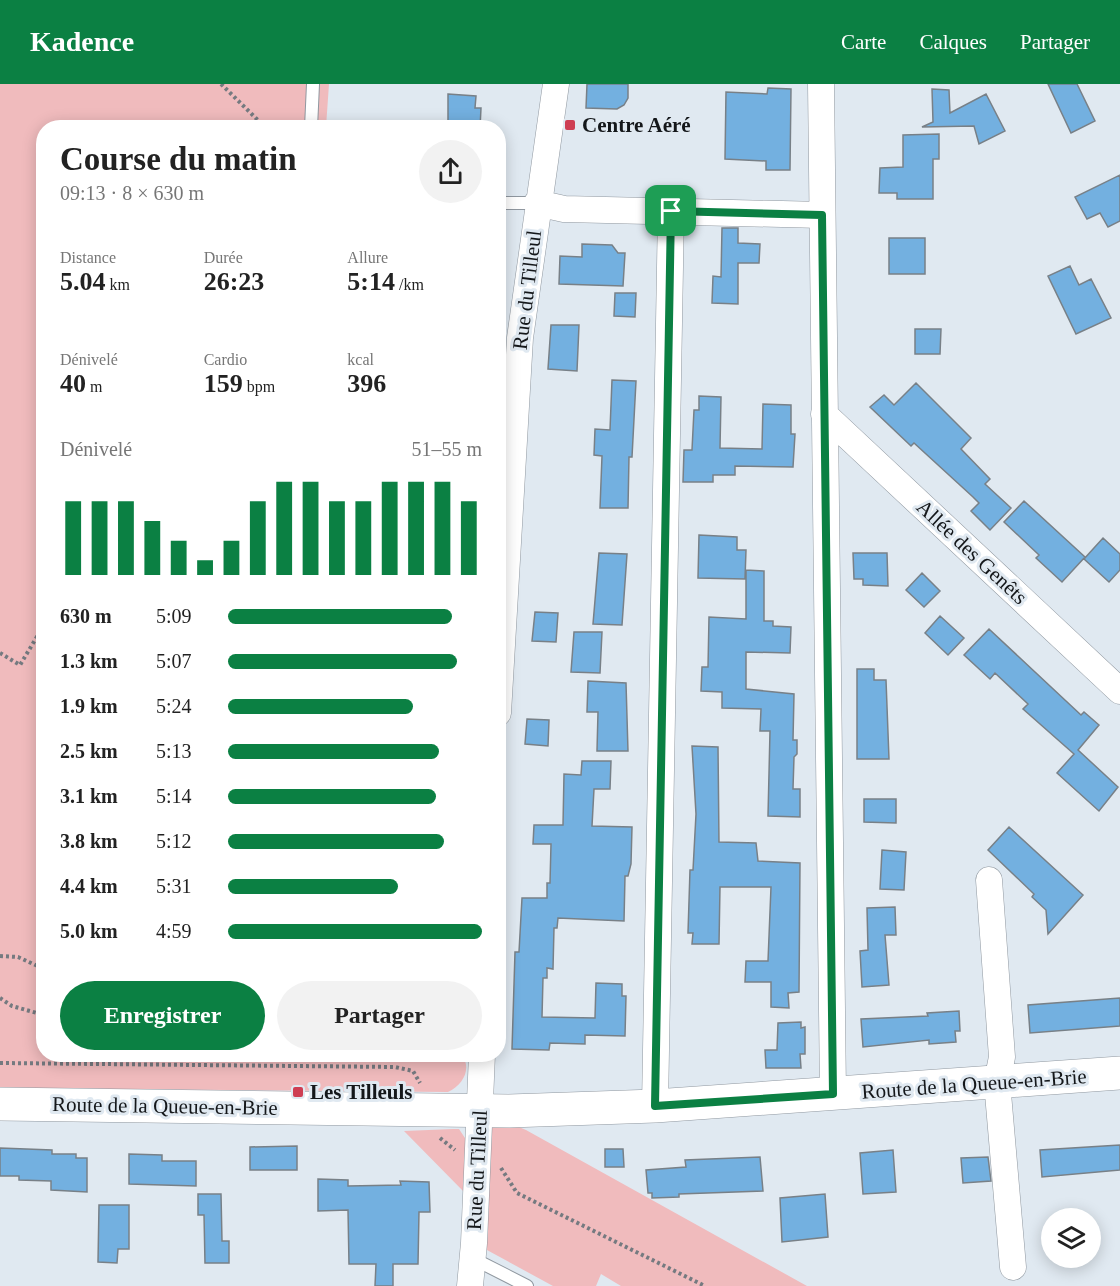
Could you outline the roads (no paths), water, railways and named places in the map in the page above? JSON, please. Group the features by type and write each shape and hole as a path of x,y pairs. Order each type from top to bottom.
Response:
{"main road":[{"name":"Route de la Queue-en-Brie","path":"0,1104 480,1111 655,1106 1120,1073"}],"street":[{"name":"Rue du Tilleul","path":"506,517 520,338 537,203 556,84"},
{"path":"821,84 833,1094"},
{"path":"537,203 564,209 822,215"},
{"path":"655,1106 671,211"},
{"name":"Allée des Genêts","path":"824,414 1120,691"},
{"path":"989,880 1002,1057 998,1082 1013,1267"},
{"name":"Rue du Tilleul","path":"470,1286 482,1062"}],"lane":[{"path":"311,120 313,84"},
{"path":"506,203 537,203"},
{"path":"472,1258 527,1286"}],"place":[{"name":"Centre Aéré","path":"570,125"},
{"name":"Les Tilleuls","path":"298,1092"}]}
